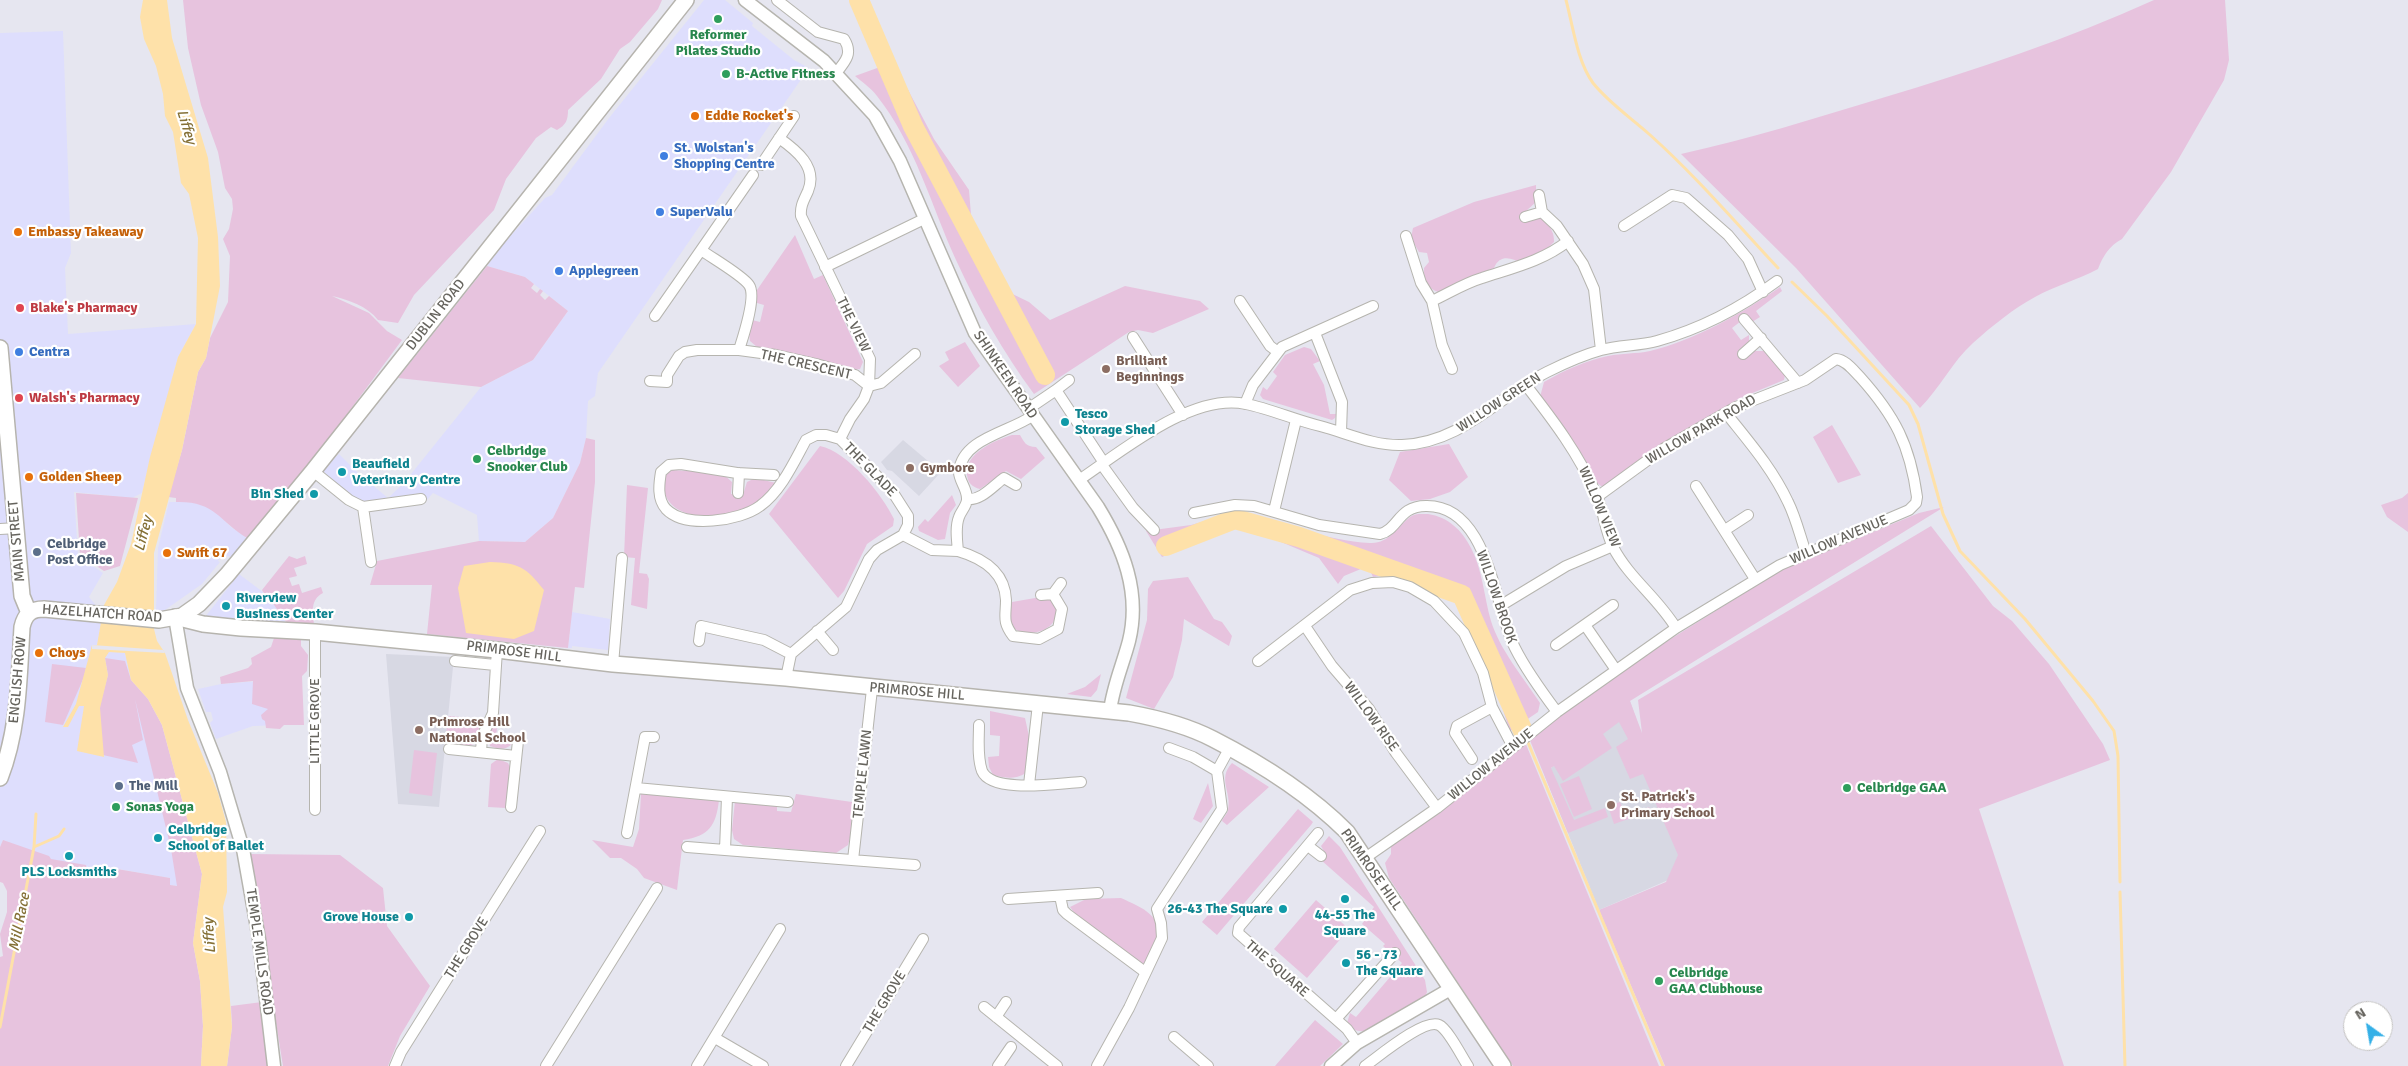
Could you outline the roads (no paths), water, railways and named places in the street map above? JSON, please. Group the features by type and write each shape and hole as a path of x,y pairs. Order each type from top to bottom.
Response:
{"main road":[{"name":"DUBLIN ROAD","path":"175,618 190,611 212,591 313,471 686,0"},
{"name":"MAIN STREET","path":"0,348 7,445 17,528 22,596 29,612"},
{"name":"HAZELHATCH ROAD","path":"29,612 35,609 44,609 159,620 175,618"},
{"name":"ENGLISH ROW","path":"0,778 8,757 17,714 22,627 24,618 29,612"},
{"name":"PRIMROSE HILL","path":"175,618 204,624 241,628 314,632 497,650 612,664 786,678 1110,711 1136,714 1165,722 1212,738 1314,803 1347,832 1503,1066"}],"street":[{"name":"SHINKEEN ROAD","path":"745,0 836,72 870,110 888,136 975,333 1079,480 1116,536 1131,584 1132,622 1110,711"},
{"path":"777,0 818,32 844,39 848,46 848,58 836,72"},
{"path":"760,165 794,116"},
{"name":"THE VIEW","path":"779,138 800,154 810,172 811,182 800,207 802,216 824,267 870,359 869,386 864,399 850,419 840,439"},
{"path":"655,316 753,175"},
{"path":"1539,195 1542,212 1568,241 1583,264 1594,289 1601,350"},
{"path":"1624,226 1672,195 1686,198 1728,235 1748,259 1762,292"},
{"path":"1525,217 1542,212"},
{"path":"824,267 924,219"},
{"path":"1406,236 1422,283 1432,301 1442,345 1452,369"},
{"path":"1432,301 1480,278 1513,270 1536,260 1568,241"},
{"path":"701,250 745,281 751,289 752,300 739,350"},
{"name":"WILLOW GREEN","path":"1079,480 1147,435 1183,415 1206,406 1245,404 1342,432 1365,441 1401,445 1441,438 1484,414 1525,384 1548,371 1601,350 1657,341 1686,331 1736,308 1777,281"},
{"path":"1240,301 1270,346 1278,352"},
{"path":"1245,404 1253,385 1282,347 1373,306"},
{"path":"1744,318 1798,383"},
{"path":"1314,333 1342,402 1342,432"},
{"path":"1133,337 1183,415"},
{"path":"1743,354 1760,338"},
{"name":"THE CRESCENT","path":"650,381 667,382 667,375 679,356 689,350 739,350 776,355 824,366 855,375 869,386"},
{"path":"869,386 881,383 915,354"},
{"name":"WILLOW PARK ROAD","path":"1597,497 1663,449 1746,401 1798,383 1836,359"},
{"name":"WILLOW AVENUE","path":"1365,858 1437,808 1556,712 1676,628 1755,579 1806,553 1910,510 1916,503 1910,457 1896,424 1876,395 1845,362 1836,359"},
{"path":"958,551 959,516 965,507 967,499 966,490 958,473 962,460 972,448 1030,412 1069,380"},
{"name":"WILLOW VIEW","path":"1525,384 1571,444 1597,497 1613,546 1638,583 1666,612 1676,628"},
{"path":"1056,390 1133,508 1154,530"},
{"path":"1726,413 1757,449 1776,480 1789,505 1806,553"},
{"path":"1274,511 1296,420"},
{"name":"THE GLADE","path":"774,475 739,473 680,464 669,465 661,472 659,490 663,504 675,516 695,520 720,521 742,516 760,506 770,497 806,440 816,435 826,435 840,439 892,490 908,516 908,525 903,535"},
{"path":"313,471 350,500 363,507 421,499"},
{"path":"738,493 739,473"},
{"path":"967,499 973,500 981,496 1004,478 1016,485"},
{"path":"1696,486 1755,579"},
{"name":"WILLOW BROOK","path":"1194,513 1235,505 1274,511 1319,524 1380,534 1386,533 1409,509 1435,506 1455,513 1475,537 1489,567 1515,649 1556,712"},
{"path":"363,507 371,562"},
{"path":"1725,530 1748,515"},
{"path":"0,530 17,528"},
{"path":"786,678 791,654 846,607 869,559 877,550 903,535 932,550 958,551 973,555 988,564 998,575 1006,598 1004,625 1013,636 1039,639 1058,629 1062,609 1053,594"},
{"path":"1500,606 1566,566 1613,546"},
{"path":"612,664 622,558"},
{"path":"1258,660 1350,590 1372,583 1392,582 1410,587 1434,601 1464,634 1483,673 1492,708 1514,747"},
{"path":"1053,594 1060,584"},
{"path":"1041,594 1053,594"},
{"path":"1556,645 1613,605"},
{"name":"TEMPLE MILLS ROAD","path":"175,618 187,688 220,772 241,839 259,939 274,1066"},
{"path":"1584,625 1616,670"},
{"path":"699,641 701,626 764,640 791,654"},
{"name":"WILLOW RISE","path":"1304,626 1332,666 1369,709 1396,752 1437,808"},
{"path":"817,631 833,650"},
{"name":"LITTLE GROVE","path":"314,632 315,810"},
{"path":"481,752 482,737 493,713 497,650"},
{"path":"455,661 495,665"},
{"name":"TEMPLE LAWN","path":"853,860 872,688"},
{"path":"1029,785 1038,704"},
{"path":"1472,759 1455,733 1457,726 1492,708"},
{"path":"979,725 979,749 982,770 986,778 993,782 1017,786 1081,782"},
{"path":"627,833 645,736 654,737"},
{"path":"511,807 518,740"},
{"path":"1169,748 1193,757 1217,771"},
{"path":"449,749 516,756"},
{"path":"1098,1066 1162,938 1161,923 1157,909 1222,809 1217,771 1230,749"},
{"path":"636,788 788,802"},
{"path":"725,850 727,797"},
{"name":"THE GROVE","path":"395,1066 401,1052 540,831"},
{"name":"THE SQUARE","path":"1318,832 1239,927 1238,933 1347,1029 1356,1044"},
{"path":"1308,846 1321,856"},
{"path":"687,847 915,865"},
{"path":"546,1066 657,888"},
{"path":"1008,899 1098,893"},
{"path":"1060,896 1063,910 1066,914 1145,972"},
{"path":"697,1066 780,929"},
{"name":"THE GROVE","path":"846,1066 923,939"},
{"path":"1336,1019 1395,953"},
{"path":"1331,1066 1356,1044 1452,988"},
{"path":"996,1017 1006,1002"},
{"path":"984,1008 1057,1066"},
{"path":"1365,1066 1419,1028 1430,1024 1439,1025 1445,1031 1468,1066"},
{"path":"1174,1037 1208,1066"},
{"path":"715,1038 764,1066"},
{"path":"998,1066 1011,1046"}],"water":[{"name":"Liffey","path":"143,0 167,0 172,38 208,158 218,237 220,286 206,358 198,372 182,450 154,553 154,629 157,641 165,653 188,720 218,793 226,822 227,892 223,907 232,1027 227,1066 201,1066 203,1026 200,981 193,943 202,874 162,725 148,699 131,680 125,653 109,652 105,658 108,675 100,708 104,757 77,751 84,706 79,706 68,727 63,727 76,704 92,645 97,645 104,605 117,582 131,544 150,457 178,357 196,324 198,238 189,194 181,183 173,132 165,116 163,94 156,66 144,39 140,17"},
{"path":"490,562 515,565 527,571 544,590 534,631 514,639 466,633 458,588 464,566"}],"waterway":[{"path":"859,0 913,126 1045,375"},
{"path":"1566,0 1579,54 1593,83 1683,166 1778,268"},
{"path":"1792,282 1827,316 1909,405 1918,424 1943,514 1960,551 2025,619 2093,701 2114,731 2118,756 2120,882"},
{"path":"1166,546 1235,519 1299,537 1462,595 1523,731"},
{"path":"1527,740 1663,1066"},
{"name":"Mill Race","path":"0,1027 34,847 36,814"},
{"name":"Mill Race","path":"34,847 59,836 64,829"},
{"path":"2120,892 2125,1066"}],"place":[{"name":"Reformer Pilates Studio","path":"718,19"},
{"name":"B-Active Fitness","path":"726,74"},
{"name":"Eddie Rocket's","path":"695,116"},
{"name":"St. Wolstan's Shopping Centre","path":"664,156"},
{"name":"SuperValu","path":"660,212"},
{"name":"Embassy Takeaway","path":"18,232"},
{"name":"Applegreen","path":"559,271"},
{"name":"Blake's Pharmacy","path":"20,308"},
{"name":"Centra","path":"19,352"},
{"name":"Brilliant Beginnings","path":"1106,369"},
{"name":"Walsh's Pharmacy","path":"19,398"},
{"name":"Tesco Storage Shed","path":"1065,422"},
{"name":"Celbridge Snooker Club","path":"477,459"},
{"name":"Gymbore","path":"910,468"},
{"name":"Beaufield Veterinary Centre","path":"342,472"},
{"name":"Golden Sheep","path":"29,477"},
{"name":"Bin Shed","path":"314,494"},
{"name":"Celbridge Post Office","path":"37,552"},
{"name":"Swift 67","path":"167,553"},
{"name":"Riverview Business Center","path":"226,606"},
{"name":"Choys","path":"39,653"},
{"name":"Primrose Hill National School","path":"419,730"},
{"name":"The Mill","path":"119,786"},
{"name":"Celbridge GAA","path":"1847,788"},
{"name":"St. Patrick's Primary School","path":"1611,805"},
{"name":"Sonas Yoga","path":"116,807"},
{"name":"Celbridge School of Ballet","path":"158,838"},
{"name":"PLS Locksmiths","path":"69,856"},
{"name":"44-55 The Square","path":"1345,899"},
{"name":"26-43 The Square","path":"1283,909"},
{"name":"Grove House","path":"409,917"},
{"name":"56 - 73 The Square","path":"1346,963"},
{"name":"Celbridge GAA Clubhouse","path":"1659,981"}]}
